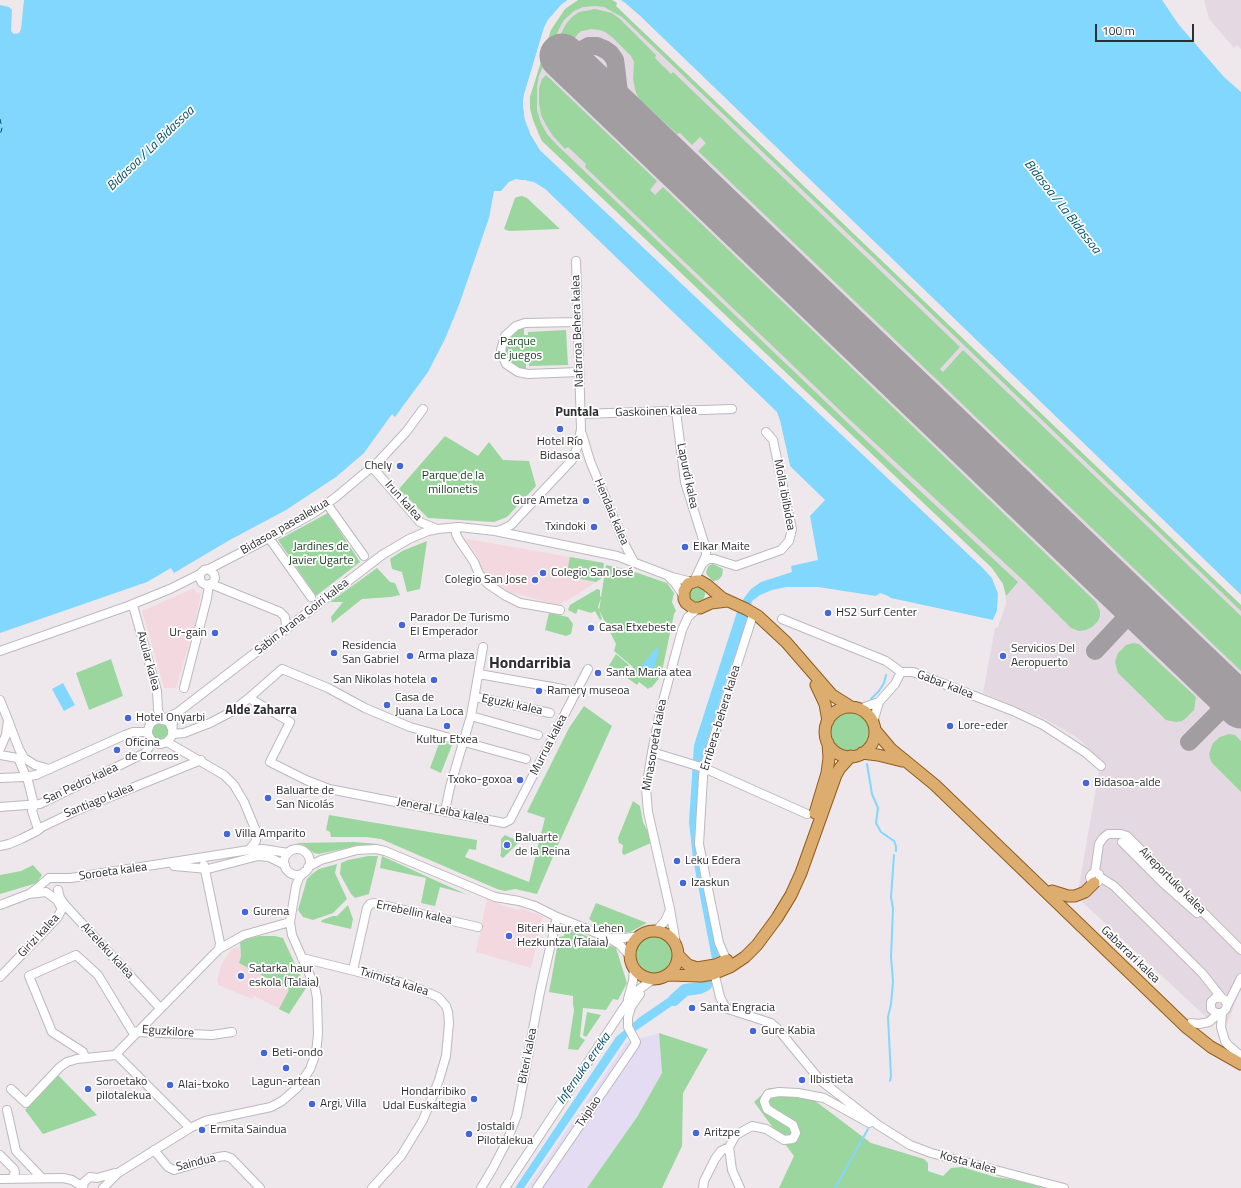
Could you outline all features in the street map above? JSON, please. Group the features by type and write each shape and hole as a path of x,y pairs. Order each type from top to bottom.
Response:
{"main road":[{"path":"700,583 711,595 702,607"},
{"path":"727,601 716,602 702,607 689,606 684,597 685,587 700,583 727,601 746,609 786,642 832,696 867,714 874,726 891,748 910,765"},
{"path":"801,660 822,696 828,721"},
{"path":"720,973 754,942 774,917 788,893 804,853 827,773 828,743 825,730 828,721 837,710 855,708"},
{"path":"862,753 870,746 874,736 874,726"},
{"path":"828,743 840,754 851,756 862,753 886,756 910,765"},
{"path":"699,972 688,966 669,936 656,931 648,932 640,936 633,943 630,956 631,964 634,969 640,975 659,978 699,972 720,973 745,957 757,945 777,918 791,894 801,873 836,775 851,756"},
{"name":"Gabarrari kalea","path":"910,765 935,785 1009,855 1045,892 1198,1038 1222,1054 1241,1064"},
{"name":"Gabarrari kalea","path":"1009,855 1052,890 1191,1023 1214,1042 1241,1057"},
{"path":"1052,890 1068,896 1075,896 1085,892 1096,877"},
{"path":"659,978 676,966 677,950"},
{"path":"1160,1002 1167,1005 1184,1021 1191,1023"}],"street":[{"name":"Nafarroa Behera kalea","path":"495,532 503,530 511,524 572,460 578,445 581,430 581,414 576,261"},
{"path":"578,322 525,323 516,326 505,336 501,350 506,364 518,372 528,374 579,372"},
{"name":"Gaskoinen kalea","path":"581,414 732,409"},
{"name":"Bidasoa pasealekua","path":"0,651 128,606 170,589 200,574 204,570 209,569 269,538 327,504 372,467 406,432 423,410"},
{"name":"Lapurdi kalea","path":"676,411 685,482 706,549 706,556 703,563 700,583"},
{"name":"Hendaia kalea","path":"581,430 590,461 625,545 634,562"},
{"name":"Molla ibilbidea","path":"703,563 714,559 736,566 780,550 789,542 792,529 772,437 766,432"},
{"path":"572,460 581,456 586,457 590,461"},
{"name":"Irun kalea","path":"372,467 420,522 437,529"},
{"path":"327,504 364,556"},
{"path":"456,527 456,534 459,540 474,562 479,574 488,584 504,595 520,603 560,610"},
{"name":"Sabin Arana Goiri kalea","path":"162,719 177,713 391,549 408,538 437,529 456,527 470,528 607,553 665,574 700,583"},
{"path":"269,538 311,597"},
{"path":"184,688 210,585 214,581 215,576 209,569"},
{"path":"200,574 200,581 204,584 280,612 285,617 286,625 284,631"},
{"name":"Sabin Arana Goiri kalea","path":"665,574 675,583 684,597"},
{"name":"Minasoroeta kalea","path":"682,630 684,597"},
{"name":"Axular kalea","path":"128,606 132,606 134,609 157,691 158,710 162,719"},
{"name":"Minasoroeta kalea","path":"677,950 670,909 647,804 647,781 665,692 682,630 688,617 702,607"},
{"name":"Erribera-behera kalea","path":"755,617 703,768 699,844 719,943 720,997 725,1007 728,1009 771,1023 777,1028 820,1080 878,1125"},
{"name":"Gabar kalea","path":"782,620 886,661 901,672 913,672 1013,711 1043,725 1086,752 1101,766"},
{"path":"445,811 450,787 471,716 483,647"},
{"path":"172,732 184,733 210,723 231,712 282,669 328,688 365,708 410,727 526,759"},
{"name":"Murrua kalea","path":"510,820 588,669"},
{"path":"874,726 879,702 894,684 901,672"},
{"path":"479,674 563,689"},
{"name":"Eguzki kalea","path":"475,697 550,713"},
{"name":"Jeneral Leiba kalea","path":"249,698 290,722 270,762 306,780 329,789 504,823 510,820"},
{"path":"0,700 23,759 26,777 34,805 32,811 38,828"},
{"path":"855,708 879,702"},
{"path":"167,742 172,732 173,721 177,713"},
{"path":"471,716 538,735"},
{"path":"172,732 168,722 162,719 155,720 149,726 148,732 149,737 153,742 160,744 167,742 201,760 224,775 234,785 244,802 257,834 256,841 249,850"},
{"path":"0,749 6,735 8,720"},
{"path":"0,778 36,775 134,732 148,732"},
{"name":"San Pedro kalea","path":"0,806 40,804 145,753 153,742"},
{"path":"652,752 703,768 807,814"},
{"path":"0,755 23,759 39,767 51,769"},
{"name":"Santiago kalea","path":"0,846 37,831 38,828 80,809 201,760"},
{"name":"Aireportuko kalea","path":"1096,877 1099,844 1103,838 1108,834 1121,834 1127,836 1241,950"},
{"name":"Aireportuko kalea","path":"1122,842 1241,954"},
{"name":"Soroeta kalea","path":"54,878 71,878 155,866 249,850 263,849 288,853"},
{"path":"296,886 291,872 285,865 285,858 288,853 294,849 298,849 308,855 325,859"},
{"path":"291,872 298,874 325,859 366,849 385,851 495,897 531,905 609,938 620,945 630,956"},
{"path":"103,1188 118,1173 190,1128 205,1121 271,1107 298,1087 310,1069 316,1053 318,1034 317,998 315,987 292,935 290,922 296,886 299,878 310,861 308,855"},
{"name":"Soroeta kalea","path":"155,866 213,869 258,856 269,857 285,865"},
{"path":"205,857 204,869 220,943 219,949"},
{"path":"1096,877 1114,886 1202,973 1225,1000 1227,1006"},
{"path":"0,905 29,894 46,879 54,878 58,881 59,889 54,893 29,894"},
{"name":"Soroeta kalea","path":"59,889 64,882 71,878"},
{"path":"43,883 43,888 48,893"},
{"name":"Aizeleku kalea","path":"59,889 60,898 65,905 161,1007"},
{"name":"Girizi kalea","path":"0,977 58,918 62,912 62,906 48,893"},
{"name":"Errebellin kalea","path":"353,970 367,908 370,904 374,903 478,927"},
{"path":"656,931 665,921 670,909"},
{"name":"Biteri kalea","path":"481,1188 494,1168 517,1115 540,992 557,917"},
{"name":"Eguzkilore","path":"136,1032 219,949 244,935 290,922"},
{"path":"609,938 640,936"},
{"path":"85,1058 83,1052 52,1032 29,976 76,955 98,975 130,1030 136,1032 115,1055"},
{"name":"Tximista kalea","path":"302,958 407,984 438,996 446,1006 449,1023 446,1056 439,1080 423,1120 401,1156 372,1188"},
{"path":"625,1006 632,988 634,969"},
{"path":"699,972 720,973"},
{"path":"505,1188 625,1006 637,991 659,978"},
{"name":"Txiplao","path":"538,1188 634,1046 636,1042 628,1027 627,1021 629,1011 640,994 659,978"},
{"path":"1191,1023 1209,1022 1226,1009 1241,978"},
{"name":"Gabarrari kalea","path":"1221,997 1214,998 1210,1004 1212,1011 1220,1014 1221,1027 1225,1041 1228,1046 1241,1057"},
{"name":"Eguzkilore","path":"136,1032 212,1035 232,1032"},
{"path":"11,1089 26,1102 60,1067 67,1062 85,1058 115,1055 118,1056 190,1128"},
{"path":"704,1188 704,1181 715,1159 721,1151 729,1147 736,1135 752,1126 766,1129 784,1140 793,1139 796,1133 793,1125 767,1109 764,1101 768,1094 798,1093 824,1098 866,1123 878,1125"},
{"path":"7,1110 16,1151 42,1178"},
{"name":"Kosta kalea","path":"878,1125 910,1145 931,1153 1064,1188"},
{"path":"729,1147 732,1170 740,1188"},
{"name":"Saindua","path":"154,1150 168,1167 174,1170 225,1156 230,1158 259,1188"},
{"path":"0,1155 14,1169 15,1172 12,1179"},
{"path":"0,1179 67,1179 76,1182 83,1187 84,1182 88,1178 97,1178 118,1173"},
{"path":"97,1178 102,1182 103,1188"}],"shaded area":[{"path":"578,0 612,0 617,3 616,6 1241,605 1241,991 1227,1024 1206,1017 1079,899 1078,891 1101,760 1076,737 1045,719 983,693 995,628 998,627 1006,604 1003,584 992,568 542,141 533,120 530,108 530,97 551,30 565,9"},
{"path":"1204,0 1241,0 1241,49 1237,45 1234,48 1209,19"},
{"name":"Colegio San José","path":"463,538 604,563 602,578 560,604 554,604 509,592 485,577 479,564 478,557"},
{"path":"194,588 196,592 201,593 195,624 176,688 164,688 142,611"},
{"name":"Biteri Haur eta Lehen Hezkuntza (Talaia)","path":"487,898 504,906 519,910 520,908 543,916 531,968 476,952"},
{"name":"Satarka haur eskola (Talaia)","path":"241,946 241,956 259,973 289,991 280,1009 254,996 252,999 218,985 217,980 222,963 232,949"},
{"path":"659,1033 662,1073 637,1117 587,1188 527,1188 627,1042"}],"green space":[{"path":"578,0 612,0 617,3 616,6 1241,605 1241,611 622,17 604,7 583,7 574,11 564,20 559,29 539,76 537,87 537,110 541,123 547,134 874,448 1018,582 1006,596 1003,584 992,568 542,141 533,120 530,108 530,97 551,30 565,9"},
{"path":"595,9 612,13 620,19 656,55 655,58 671,74 673,72 960,347 940,369 943,372 963,350 1241,616 1241,671 698,151 706,143 700,137 692,145 680,133 677,134 639,99 633,79 634,62 631,56 612,37 600,30 591,29 581,31 545,68 566,24 579,12"},
{"path":"546,75 657,181 650,190 655,195 663,187 1096,602 1100,611 1100,616 1098,621 1092,627 1079,631 1071,628 1024,581 849,419 585,167 586,164 568,147 565,149 553,136 541,115 539,88 542,79"},
{"path":"522,196 527,198 560,229 509,231 504,229 515,198"},
{"name":"Parque de juegos","path":"524,326 524,335 528,335 528,332 566,330 568,365 529,366 529,362 526,362 526,371 511,366 504,350 510,333"},
{"name":"Parque de la millonetis","path":"445,436 478,456 489,442 503,460 529,461 536,486 507,517 494,522 428,518 399,489"},
{"name":"Jardines de Javier Ugarte","path":"328,513 360,562 316,596 278,540"},
{"path":"427,541 420,589 407,592 402,572 392,569 390,559 402,551"},
{"path":"570,557 604,563 602,578 596,582 566,576"},
{"path":"713,564 723,569 722,576 718,580 713,581 706,572 708,567"},
{"path":"606,565 629,570 667,583 674,593 672,602 676,611 674,614 661,676 651,688 650,687 648,689 639,682 637,685 626,677 633,667 614,651 616,644 599,610 602,619 600,620 595,611 591,613 578,609 576,614 568,610 570,605 597,589 600,590 601,597"},
{"path":"377,568 390,582 395,583 400,595 362,599 332,623 331,617 343,602 330,602"},
{"path":"697,586 703,588 705,594 703,600 697,602 691,600 689,594 691,588"},
{"path":"549,613 568,617 573,624 571,634 566,636 545,630"},
{"path":"1133,643 1139,644 1196,697 1194,710 1182,721 1176,722 1166,720 1118,673 1115,662 1118,653 1126,645"},
{"path":"616,654 629,665 624,673 620,670 605,672"},
{"path":"111,659 123,696 89,710 76,673"},
{"path":"584,706 612,726 537,894 515,889 505,891 497,889 381,839 366,837 331,837 330,832 326,830 329,815 477,840 476,850 469,849 465,857 529,882 545,818 527,812 569,728"},
{"path":"846,713 854,713 864,718 868,725 868,739 864,746 854,751 846,751 836,746 834,743 831,736 831,728 836,718 839,716"},
{"path":"160,723 166,725 168,731 166,737 160,739 154,737 152,731 154,725"},
{"path":"1229,734 1235,735 1241,741 1241,792 1212,763 1209,754 1213,743 1220,737"},
{"path":"440,741 452,745 441,773 430,768"},
{"path":"633,801 640,806 643,822 653,842 624,855 622,853 623,845 619,843 618,838"},
{"path":"505,835 516,840 518,843 503,858 500,856 501,839"},
{"path":"354,842 378,845 355,846 319,854 314,853 304,845 296,843"},
{"path":"368,856 378,856 369,894 355,898 351,894 340,874 341,863"},
{"path":"382,856 466,894 440,887 435,906 421,903 426,878 380,868"},
{"path":"337,864 335,873 347,899 333,913 313,920 303,917 298,910 307,879 319,869"},
{"path":"33,865 42,875 37,883 0,894 0,875 21,871"},
{"path":"596,903 647,923 630,932 617,933 600,927 589,919"},
{"path":"348,905 353,919 351,929 321,922 322,920 337,916"},
{"path":"565,927 616,948 627,983 618,1000 613,999 606,1010 583,1008 580,1037 585,1040 578,1050 568,1049 574,1010 573,996 549,992 559,937 564,936"},
{"path":"259,936 275,936 283,938 306,988 289,1014 279,1009 289,990 239,963 241,956 240,941"},
{"path":"654,936 664,939 670,945 673,955 670,965 664,971 654,974 644,971 638,965 635,955 638,945 644,939"},
{"path":"587,1012 601,1015 586,1037 583,1035"},
{"path":"659,1033 708,1049 683,1093 682,1146 662,1188 587,1188 637,1117 662,1073"},
{"path":"58,1075 97,1115 43,1134 25,1110"},
{"path":"769,1088 802,1091 871,1143 924,1159 928,1163 928,1171 943,1176 951,1168 962,1167 995,1177 1047,1188 779,1188 794,1156 754,1102"}],"water":[{"name":"Bidasoa / La Bidassoa","path":"24,0 568,0 561,5 548,20 544,28 524,95 523,104 525,120 531,135 540,150 992,578 998,593 997,611 993,620 891,598 880,593 876,596 818,587 786,587 772,590 760,595 752,601 746,628 730,669 708,739 703,758 698,802 715,940 719,956 712,959 693,859 689,822 694,745 737,612 744,598 751,589 761,582 792,572 791,566 818,560 810,516 825,500 790,466 780,421 776,412 545,189 525,180 509,182 501,191 494,191 489,218 459,305 445,339 428,372 395,417 392,414 364,453 336,477 286,510 228,541 174,573 171,568 147,582 0,633 0,5 9,7 12,10 11,31 14,34 19,33 21,29"},
{"name":"Bidasoa / La Bidassoa","path":"621,0 1162,0 1179,25 1224,77 1241,92 1241,595 640,16"},
{"path":"656,648 659,649 653,673 641,667"},
{"path":"63,683 75,705 64,711 52,689"},
{"path":"684,987 685,992 676,1003 627,1037 524,1188 515,1188 616,1037 640,1017"}],"pier":[{"path":"568,0 570,1 562,6 546,28 526,95 525,104 527,119 532,134 542,149 985,567 993,576 1000,593 999,612 994,621 993,620 997,611 998,593 992,578 983,568 540,150 531,135 525,120 523,104 524,95 544,28 548,20 561,5"},
{"path":"619,0 624,2 640,16 1241,595 1241,597 639,17"},
{"path":"516,179 534,182 545,189 777,412 790,466 788,464 775,413 543,191 533,184 516,181 511,183 502,193 500,193 509,182"}],"waterway":[{"path":"871,699 879,691 884,683 886,675"},
{"path":"867,764 872,794 878,808 876,823 881,832 894,841 896,851"},
{"path":"890,1081 888,1017 893,981 891,957 893,909 891,897 894,855"},
{"name":"Infernuko erreka","path":"674,1000 685,990 700,988 706,985 712,975 714,966"},
{"path":"835,1188 868,1129"}],"ferry route":[{"path":"0,119 2,128 0,135"}],"taxiway":[{"path":"572,65 578,52 589,46 597,46 610,53 615,60 620,101 632,123"},
{"path":"1121,591 1126,599 1128,607 1127,616 1124,620"},
{"path":"1095,651 1124,620 1139,615 1148,618 1153,622"},
{"path":"1217,683 1223,696 1223,703 1220,711"},
{"path":"1189,742 1224,708 1233,707 1241,709"}],"runway":[{"path":"562,56 1241,706"}],"place":[{"name":"Hotel Río Bidasoa","path":"560,429"},
{"name":"Chely","path":"400,466"},
{"name":"Gure Ametza","path":"586,501"},
{"name":"Txindoki","path":"594,527"},
{"name":"Elkar Maite","path":"685,547"},
{"name":"Colegio San José","path":"543,573"},
{"name":"Colegio San Jose","path":"535,580"},
{"name":"HS2 Surf Center","path":"828,613"},
{"name":"Parador De Turismo El Emperador","path":"402,625"},
{"name":"Casa Etxebeste","path":"591,628"},
{"name":"Ur-gain","path":"215,633"},
{"name":"Residencia San Gabriel","path":"334,653"},
{"name":"Arma plaza","path":"410,656"},
{"name":"Servicios Del Aeropuerto","path":"1003,656"},
{"name":"Santa Maria atea","path":"598,673"},
{"name":"San Nikolas hotela","path":"434,680"},
{"name":"Ramery museoa","path":"539,691"},
{"name":"Casa de Juana La Loca","path":"387,705"},
{"name":"Hotel Onyarbi","path":"128,718"},
{"name":"Kultur Etxea","path":"447,726"},
{"name":"Lore-eder","path":"950,726"},
{"name":"Oficina de Correos","path":"117,750"},
{"name":"Txoko-goxoa","path":"520,780"},
{"name":"Bidasoa-alde","path":"1086,783"},
{"name":"Baluarte de San Nicolás","path":"268,798"},
{"name":"Villa Amparito","path":"227,834"},
{"name":"Baluarte de la Reina","path":"507,845"},
{"name":"Leku Edera","path":"677,861"},
{"name":"Izaskun","path":"683,883"},
{"name":"Gurena","path":"245,912"},
{"name":"Biteri Haur eta Lehen Hezkuntza (Talaia)","path":"509,936"},
{"name":"Satarka haur eskola (Talaia)","path":"241,976"},
{"name":"Santa Engracia","path":"692,1008"},
{"name":"Gure Kabia","path":"753,1031"},
{"name":"Beti-ondo","path":"264,1053"},
{"name":"Lagun-artean","path":"286,1068"},
{"name":"Ilbistieta","path":"802,1080"},
{"name":"Alai-txoko","path":"170,1085"},
{"name":"Soroetako pilotalekua","path":"88,1089"},
{"name":"Hondarribiko Udal Euskaltegia","path":"474,1099"},
{"name":"Argi, Villa","path":"312,1104"},
{"name":"Ermita Saindua","path":"202,1130"},
{"name":"Aritzpe","path":"696,1133"},
{"name":"Jostaldi Pilotalekua","path":"469,1134"}],"district":[{"name":"Puntala","path":"577,413"},
{"name":"Hondarribia","path":"530,664"},
{"name":"Alde Zaharra","path":"261,711"}]}
